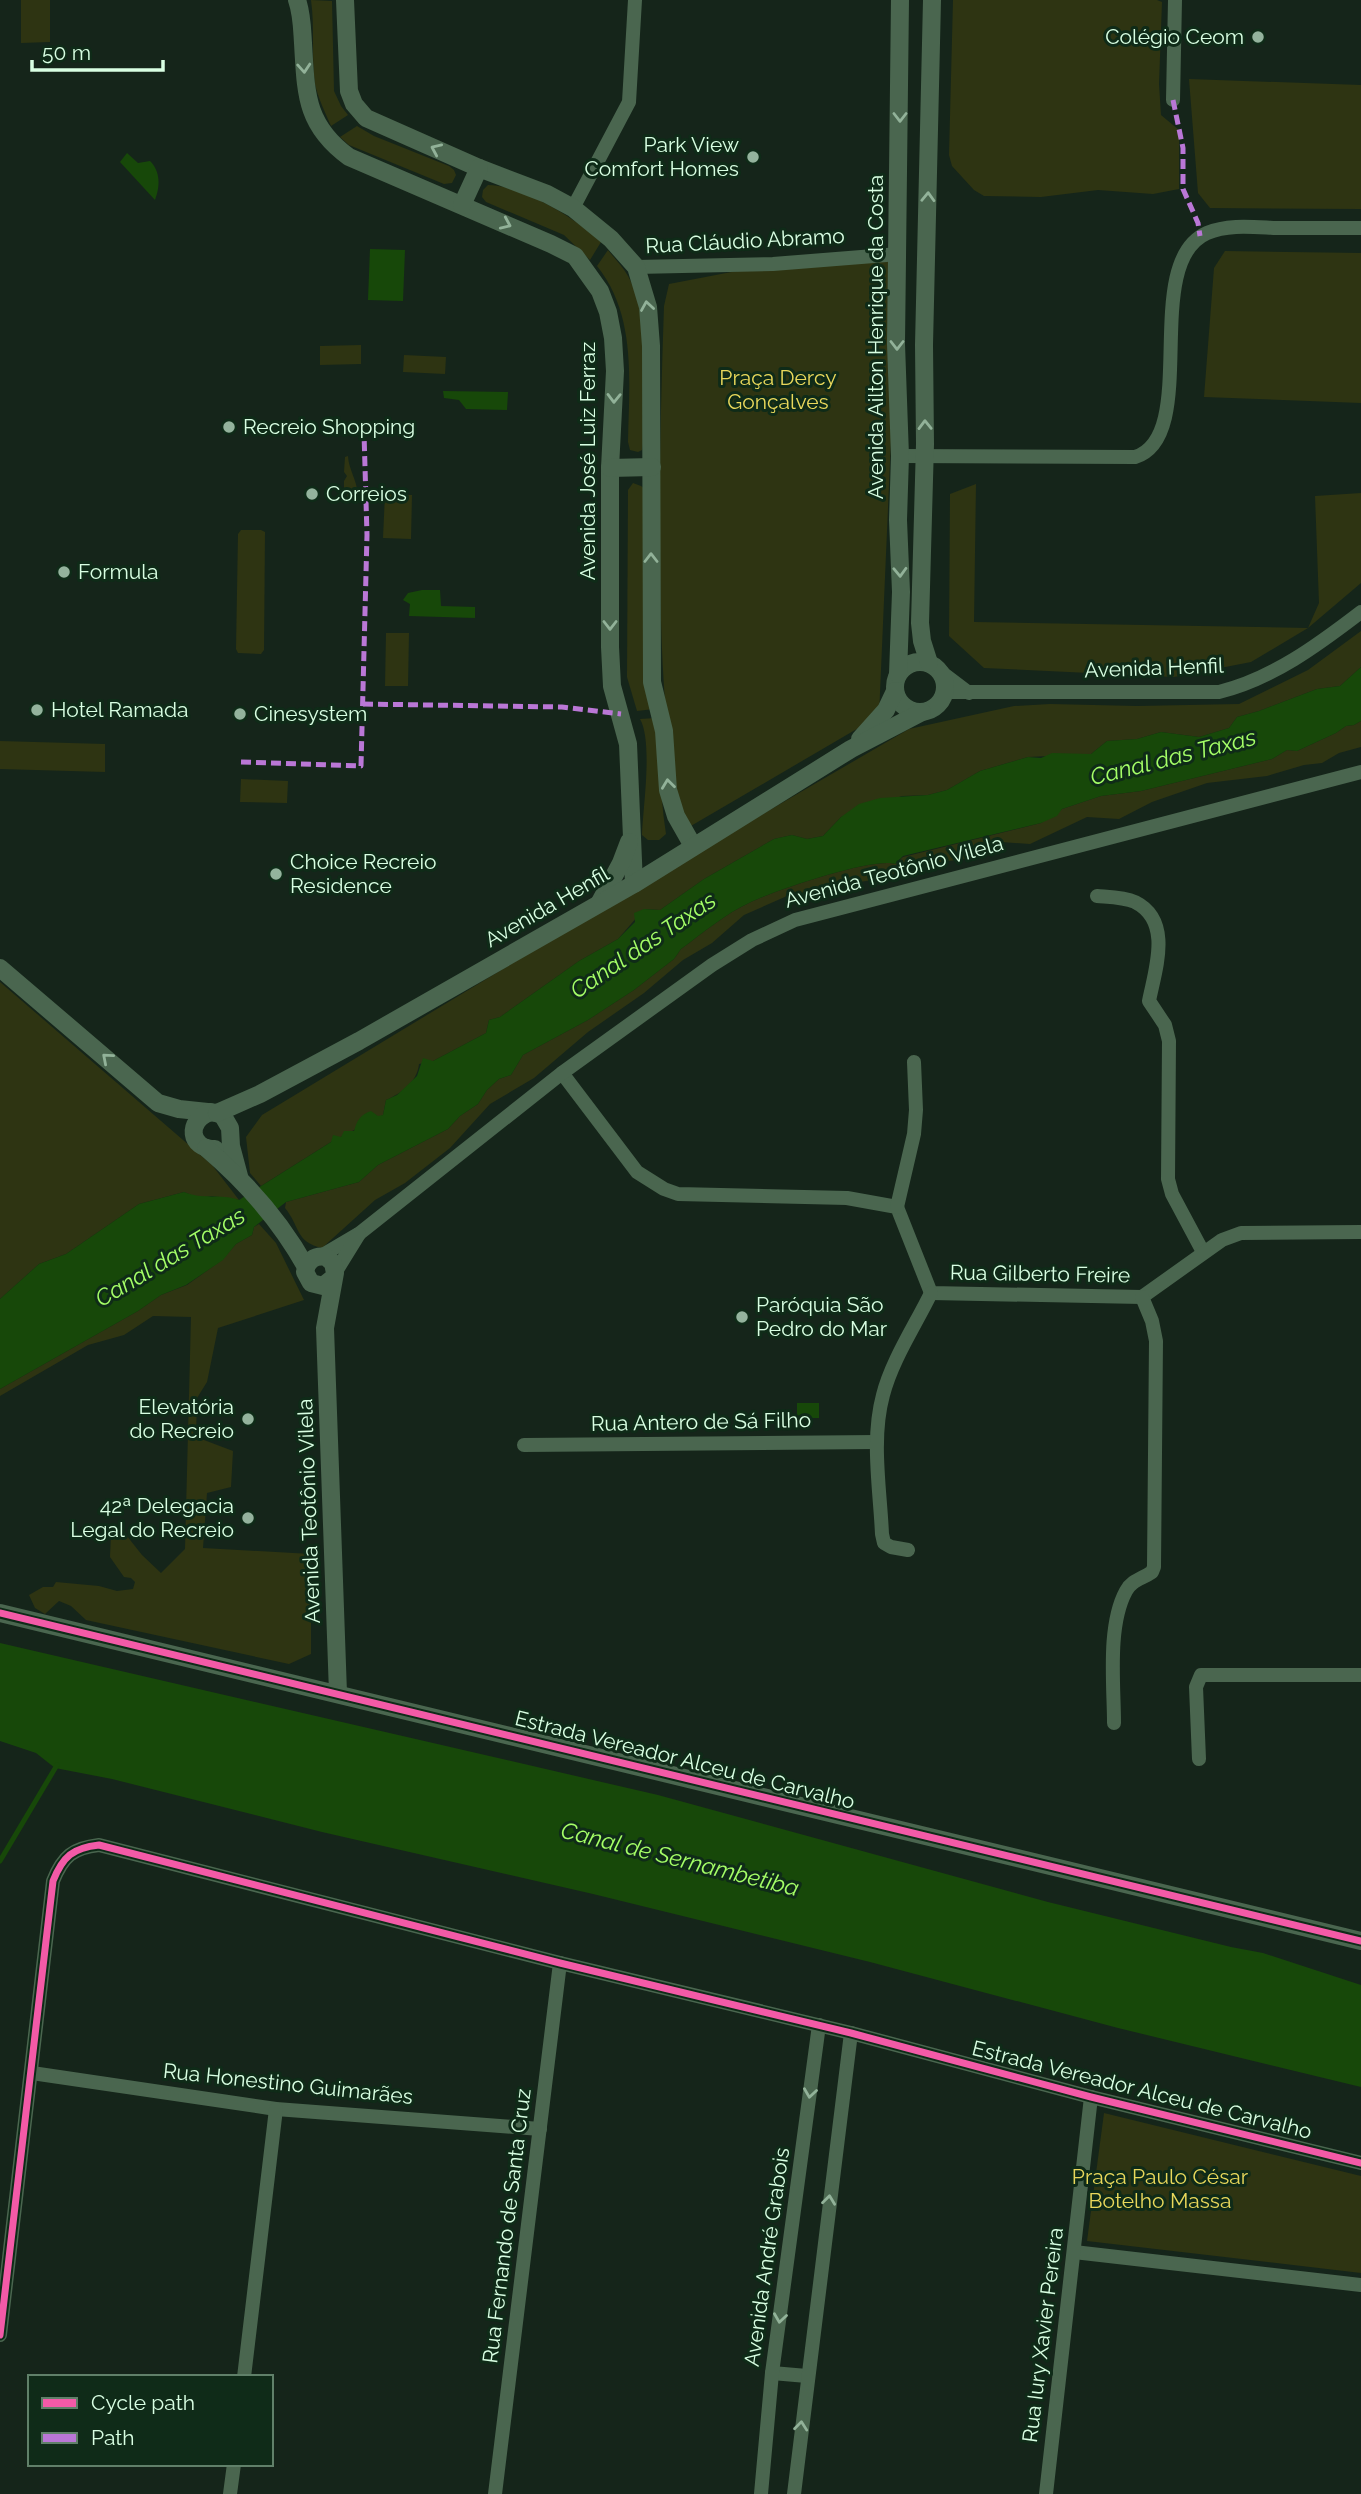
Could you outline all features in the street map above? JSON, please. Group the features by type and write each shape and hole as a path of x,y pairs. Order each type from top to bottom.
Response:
{"street":[{"name":"Avenida José Luiz Ferraz","path":"297,0 302,22 306,92 312,114 324,137 349,158 575,256 600,291 608,312 614,349 614,413 610,468 610,647 612,686 628,744 634,884"},
{"path":"345,0 349,91 354,104 366,118 547,194 573,208 611,239 636,267 648,307 651,346 652,682 664,731 668,790 677,816 693,846"},
{"path":"573,208 629,102 635,0"},
{"name":"Avenida Ailton Henrique da Costa","path":"896,682 901,592 896,344 900,0"},
{"path":"932,0 920,623 922,640 932,666 942,675 944,692 932,709 922,712 904,706 896,682 912,663 932,666 969,693"},
{"path":"1173,100 1175,0"},
{"path":"900,67 931,66"},
{"path":"462,205 480,168"},
{"path":"900,456 1135,457 1147,453 1156,441 1167,406 1176,272 1188,246 1200,236 1230,227 1361,229"},
{"name":"Rua Cláudio Abramo","path":"636,267 773,264 899,254"},
{"path":"610,468 652,467"},
{"path":"898,511 923,511"},
{"name":"Avenida Henfil","path":"944,692 1219,692 1243,687 1271,673 1327,639 1361,612"},
{"name":"Avenida Henfil","path":"850,749 886,710 896,682"},
{"name":"Avenida Henfil","path":"214,1112 260,1094 359,1041 634,884 850,749 922,712"},
{"name":"Avenida Teotônio Vilela","path":"338,1693 325,1328 313,1266 360,1233 562,1073 712,965 752,940 795,920 1361,772"},
{"path":"599,904 629,842 630,821"},
{"path":"1097,896 1132,901 1144,908 1151,916 1160,944 1149,1001 1165,1025 1169,1041 1168,1179 1172,1194 1203,1252"},
{"path":"0,968 158,1103 179,1109 214,1112 223,1116 245,1183"},
{"path":"562,1073 637,1172 664,1189 678,1194 847,1198 897,1207 914,1134 914,1062"},
{"name":"Avenida Henfil","path":"230,1131 260,1094"},
{"path":"214,1112 196,1120 193,1128 199,1144 245,1183 313,1266 323,1286 334,1276 333,1263 313,1266"},
{"path":"206,1148 220,1147 230,1131"},
{"name":"Rua Gilberto Freire","path":"897,1207 931,1293 1142,1297 1203,1252 1222,1240 1241,1233 1361,1232"},
{"name":"Avenida Teotônio Vilela","path":"325,1328 334,1276 360,1233"},
{"path":"908,1550 891,1547 884,1542 877,1442 879,1416 890,1376 931,1293"},
{"path":"1114,1723 1114,1645 1119,1611 1126,1590 1136,1579 1147,1575 1154,1567 1156,1341 1152,1321 1142,1297"},
{"name":"Rua Antero de Sá Filho","path":"524,1445 877,1442"},
{"name":"Estrada Vereador Alceu de Carvalho","path":"0,1613 1361,1941"},
{"path":"1199,1759 1196,1687 1201,1675 1361,1675"},
{"name":"Estrada Vereador Alceu de Carvalho","path":"32,2073 53,1881 66,1857 81,1847 99,1845 1361,2163"},
{"name":"Rua Fernando de Santa Cruz","path":"495,2494 560,1963"},
{"name":"Avenida André Grabois","path":"761,2494 772,2373 819,2025"},
{"path":"794,2494 850,2033"},
{"path":"0,2335 32,2073"},
{"name":"Rua Honestino Guimarães","path":"32,2073 276,2109 540,2129"},
{"name":"Rua Iury Xavier Pereira","path":"1046,2494 1091,2097"},
{"path":"244,2375 276,2109"},
{"path":"1074,2252 1361,2285"},
{"path":"772,2373 807,2376"},
{"path":"230,2494 234,2466"}],"green space":[{"path":"21,0 50,0 50,42 21,43"},
{"path":"311,0 332,1 334,91 348,115 331,126 315,84"},
{"path":"953,0 1162,2 1159,84 1161,115 1179,130 1179,189 1153,194 1098,190 1041,197 984,196 974,190 952,166 949,155"},
{"path":"1189,79 1361,85 1361,209 1210,208 1198,193"},
{"path":"357,126 374,136 449,166 456,175 452,183 444,184 349,145 340,137"},
{"path":"488,185 532,197 578,223 601,242 590,260 564,235 486,202 482,197 483,190"},
{"path":"608,250 628,276 641,314 645,381 643,444 642,450 638,452 630,450 628,442 629,373 625,328 610,285 597,266"},
{"path":"1225,251 1361,253 1361,403 1204,397 1214,268"},
{"name":"Praça Dercy Gonçalves","path":"899,254 879,716 684,830 668,732 661,633 661,404 664,306 669,284 773,264"},
{"path":"361,345 361,364 320,365 320,346"},
{"path":"404,355 446,357 445,374 403,372"},
{"path":"348,456 357,492 357,497 349,502 344,491 347,476 344,472 345,457"},
{"path":"633,483 646,490 654,709 637,711 627,677 628,490"},
{"path":"976,484 974,622 1308,628 1251,662 1174,677 984,668 949,636 950,494"},
{"path":"1361,493 1361,583 1308,628 1319,603 1315,496"},
{"path":"385,494 412,495 411,539 383,538"},
{"path":"241,530 265,532 264,650 261,654 238,653 236,649 238,534"},
{"path":"1361,631 1361,667 1340,686 1317,689 1237,717 1229,728 1199,737 1161,732 1137,739 1107,741 1091,754 1028,757 980,771 947,790 928,795 902,796 841,817 823,836 807,839 792,835 774,839 704,879 660,910 644,909 618,939 579,961 500,1017 489,1020 486,1033 433,1061 419,1064 408,1086 386,1100 383,1115 331,1142 261,1186 250,1173 246,1137 262,1115 648,881 909,729 1014,706 1239,704 1308,670"},
{"path":"386,633 409,633 408,686 385,686"},
{"path":"656,718 666,834 659,840 648,840 642,835 647,758 644,729 640,719"},
{"path":"1361,721 1361,747 1339,753 1322,763 1304,765 1267,776 1207,783 1152,802 1119,819 1087,817 1030,844 988,841 973,858 906,866 886,878 787,896 744,915 712,943 683,960 644,993 588,1032 534,1078 490,1104 450,1148 405,1183 375,1200 322,1248 302,1237 285,1208 286,1202 359,1182 378,1165 448,1129 460,1116 478,1104 487,1090 499,1079 511,1075 523,1055 588,1020 634,990 674,959 681,949 740,907 779,891 845,870 866,865 895,864 903,857 1041,823 1062,809 1101,796 1141,791 1272,759 1287,750 1297,751"},
{"path":"0,741 105,744 105,772 0,769"},
{"path":"241,779 288,781 287,803 240,802"},
{"path":"0,982 212,1165 239,1200 212,1196 198,1198 184,1192 139,1204 66,1254 39,1264 0,1299"},
{"path":"259,1224 276,1243 304,1300 218,1328 207,1382 197,1398 196,1437 233,1451 231,1487 207,1493 203,1548 311,1554 311,1654 289,1664 86,1620 71,1606 59,1601 45,1614 35,1608 29,1595 43,1587 53,1587 56,1582 99,1586 117,1591 133,1589 135,1582 124,1577 110,1557 111,1534 123,1531 161,1573 185,1549 191,1317 153,1316 124,1335 88,1345 0,1396 0,1389 138,1311 161,1295 187,1285 222,1260 236,1244 252,1235 254,1227"},
{"name":"Praça Paulo César Botelho Massa","path":"1104,2113 1361,2176 1361,2273 1087,2241"}],"water":[{"path":"127,153 138,163 150,161 154,165 158,180 155,200 120,162"},
{"path":"370,249 405,250 403,301 368,300"},
{"path":"443,391 508,392 507,410 466,409 459,400 444,398"},
{"path":"440,590 441,606 475,607 475,618 409,616 410,604 403,600 408,593"},
{"name":"Canal das Taxas","path":"1361,667 1361,721 1297,751 1287,750 1272,759 1141,791 1101,796 1062,809 1057,816 1041,823 903,856 895,864 866,865 823,876 740,907 681,949 674,959 634,990 588,1020 523,1055 511,1075 499,1079 487,1090 478,1104 460,1116 448,1129 378,1165 359,1182 286,1202 254,1227 252,1235 236,1244 223,1260 186,1285 161,1295 138,1311 0,1389 0,1299 39,1264 66,1254 139,1204 184,1192 239,1200 331,1142 333,1135 341,1137 344,1131 354,1131 364,1114 371,1111 378,1116 383,1115 386,1100 397,1095 417,1076 423,1058 433,1061 486,1033 489,1020 500,1017 579,961 618,939 635,922 634,913 644,909 660,910 704,879 774,839 792,835 807,839 823,836 841,817 859,804 880,798 928,795 947,790 980,771 1028,757 1041,758 1052,753 1091,754 1107,741 1137,739 1161,732 1199,737 1229,728 1237,717 1317,689 1340,686"},
{"path":"797,1403 819,1403 819,1418 797,1418"},
{"name":"Canal de Sernambetiba","path":"0,1643 658,1795 1048,1902 1263,1953 1361,1985 1361,2087 593,1894 322,1832 112,1779 55,1768 36,1753 0,1741"}],"waterway":[{"path":"0,1861 57,1765"}],"marked path":[{"path":"1173,100 1183,148 1183,189 1198,223 1200,236"},
{"path":"241,762 361,766 367,535 364,433"},
{"path":"363,704 562,707 621,714"}],"cycle path":[{"path":"0,1613 1361,1941"},
{"path":"0,2335 53,1881 70,1855 82,1848 99,1845 1361,2163"}],"place":[{"name":"Colégio Ceom","path":"1258,37"},
{"name":"Park View Comfort Homes","path":"753,157"},
{"name":"Recreio Shopping","path":"229,427"},
{"name":"Correios","path":"312,494"},
{"name":"Formula","path":"64,572"},
{"name":"Hotel Ramada","path":"37,710"},
{"name":"Cinesystem","path":"240,714"},
{"name":"Choice Recreio Residence","path":"276,874"},
{"name":"Paróquia São Pedro do Mar","path":"742,1317"},
{"name":"Elevatória do Recreio","path":"248,1419"},
{"name":"42ª Delegacia Legal do Recreio","path":"248,1518"}]}
